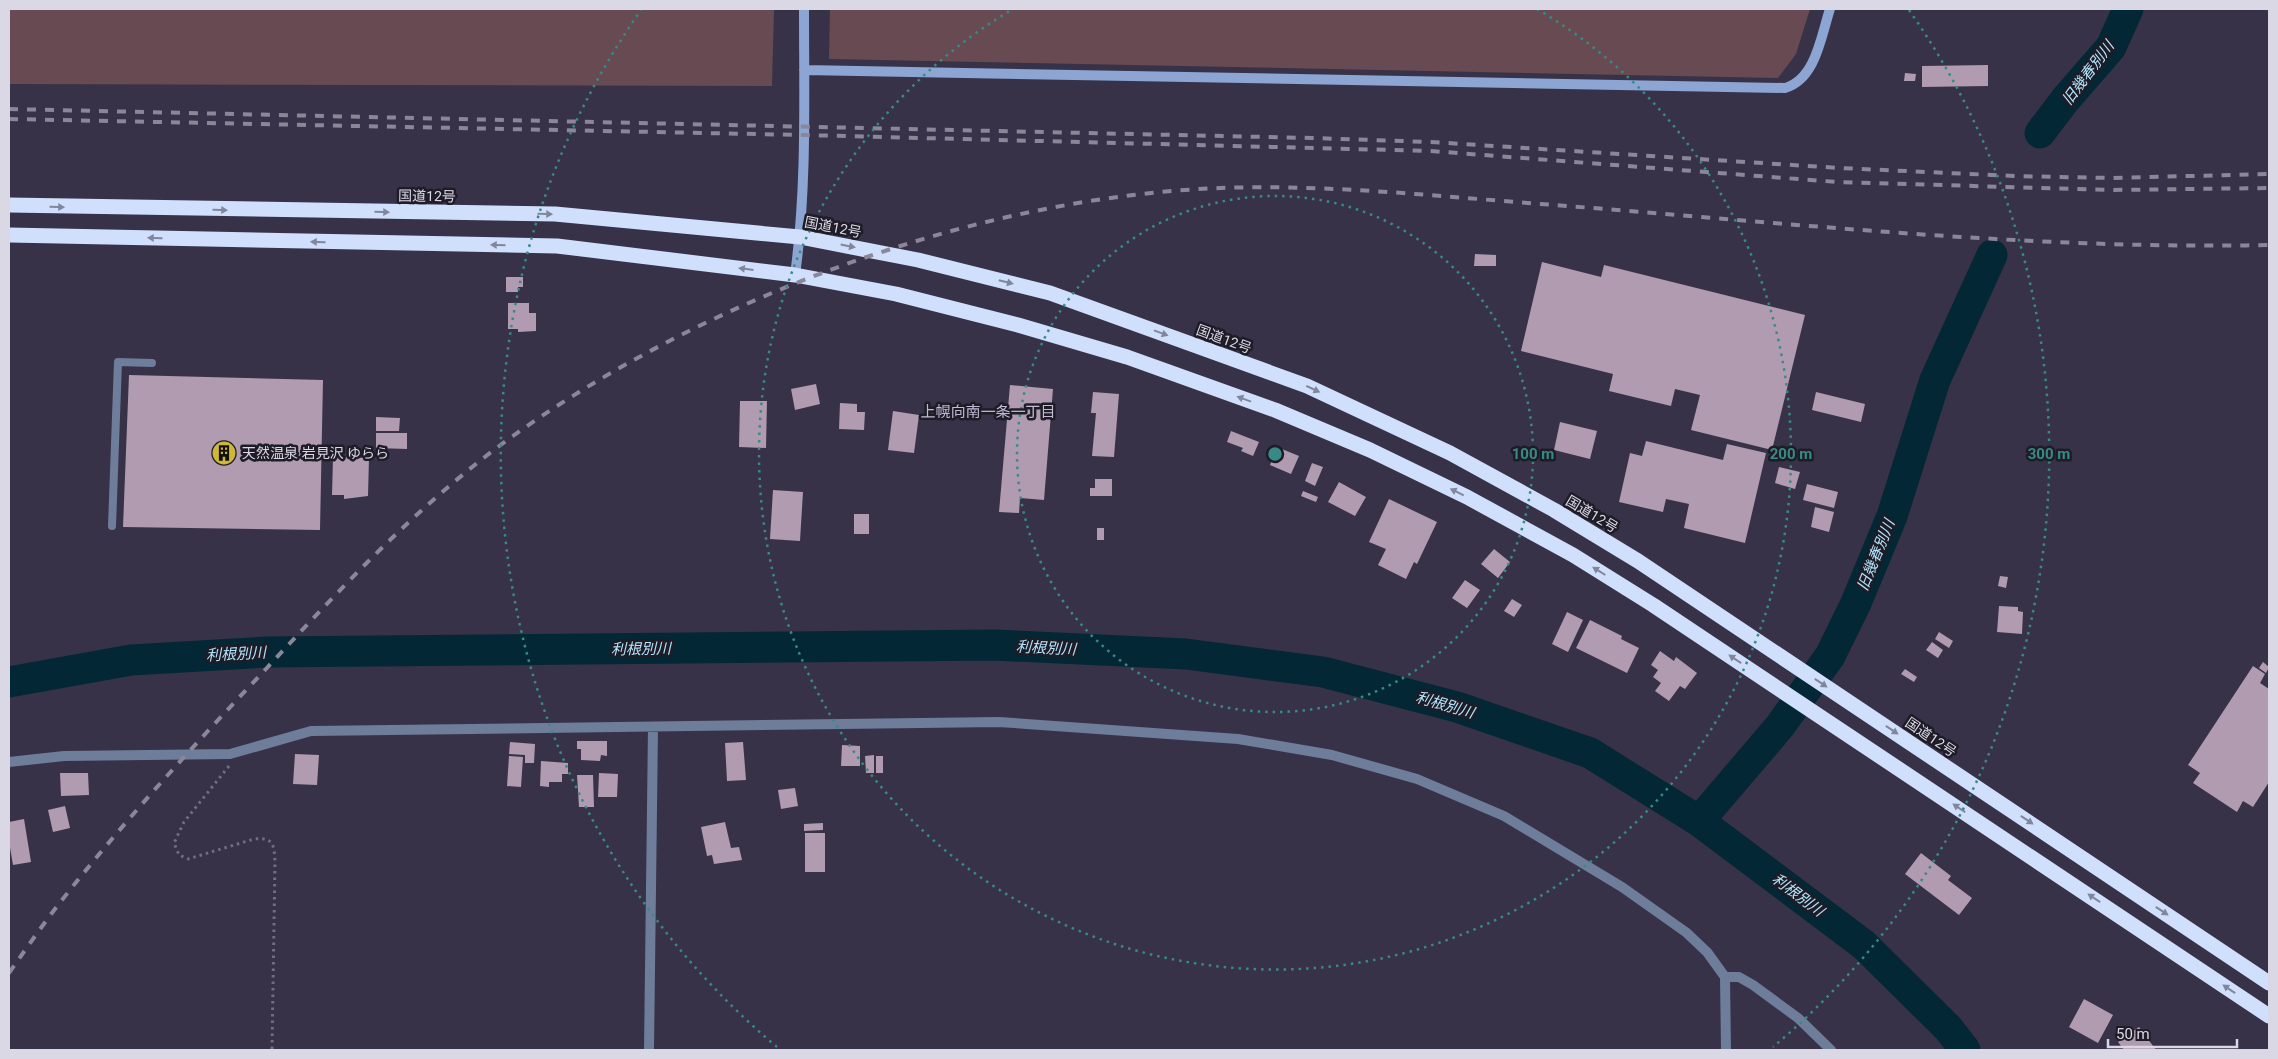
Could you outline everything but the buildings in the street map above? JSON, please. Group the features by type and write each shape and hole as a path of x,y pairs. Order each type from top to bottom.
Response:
{"highway":[{"name":"国道12号","path":"9,206 555,214 800,237 918,260 1050,293 1307,386 1450,453 1554,510 1638,561 2269,983"},
{"path":"9,235 556,246 794,275 896,294 1018,325 1127,357 1283,414 1370,450 1467,497 1565,550 1653,604 2269,1016"}],"street":[{"path":"794,275 800,237 804,135 804,9"},
{"path":"804,70 1785,88 1796,85 1812,64 1830,9"},
{"path":"9,762 64,756 230,754 311,732 999,722 1238,739 1332,755 1417,779 1504,816 1622,887 1687,933 1707,952 1725,977 1726,1050"},
{"path":"649,1050 653,727"},
{"path":"1725,977 1739,977 1752,984 1798,1018 1831,1050"}],"lane":[{"path":"112,526 118,362 152,363"}],"path":[{"path":"240,751 184,822 174,843 178,855 188,859 254,839 264,838 271,842 274,849 275,862 272,1050"}],"shaded area":[{"path":"9,9 774,9 772,86 9,84"},
{"path":"830,9 1810,9 1796,54 1778,78 829,59"}],"waterway":[{"name":"旧幾春別川","path":"2040,133 2065,100 2111,47 2128,9"},
{"name":"旧幾春別川","path":"1699,821 1780,726 1830,656 1856,603 1892,516 1935,380 1992,255"},
{"name":"利根別川","path":"9,682 131,660 268,652 994,645 1186,654 1323,672 1457,707 1590,753 1699,821 1864,945 1948,1028 1965,1050"}],"railway":[{"path":"9,109 1312,138 1431,142 1840,168 2014,176 2111,178 2269,174"},
{"path":"9,119 804,135 1431,151 1837,182 2111,190 2269,188"},
{"path":"9,973 62,900 161,783 351,579 410,521 473,466 506,441 583,389 667,342 754,300 846,264 939,234 1034,211 1128,196 1221,188 1262,187 1388,192 1911,234 2090,243 2269,245"}],"place":[{"name":"天然温泉 岩見沢 ゆらら","path":"224,453"}],"district":[{"name":"上幌向南一条一丁目","path":"988,412"}]}
